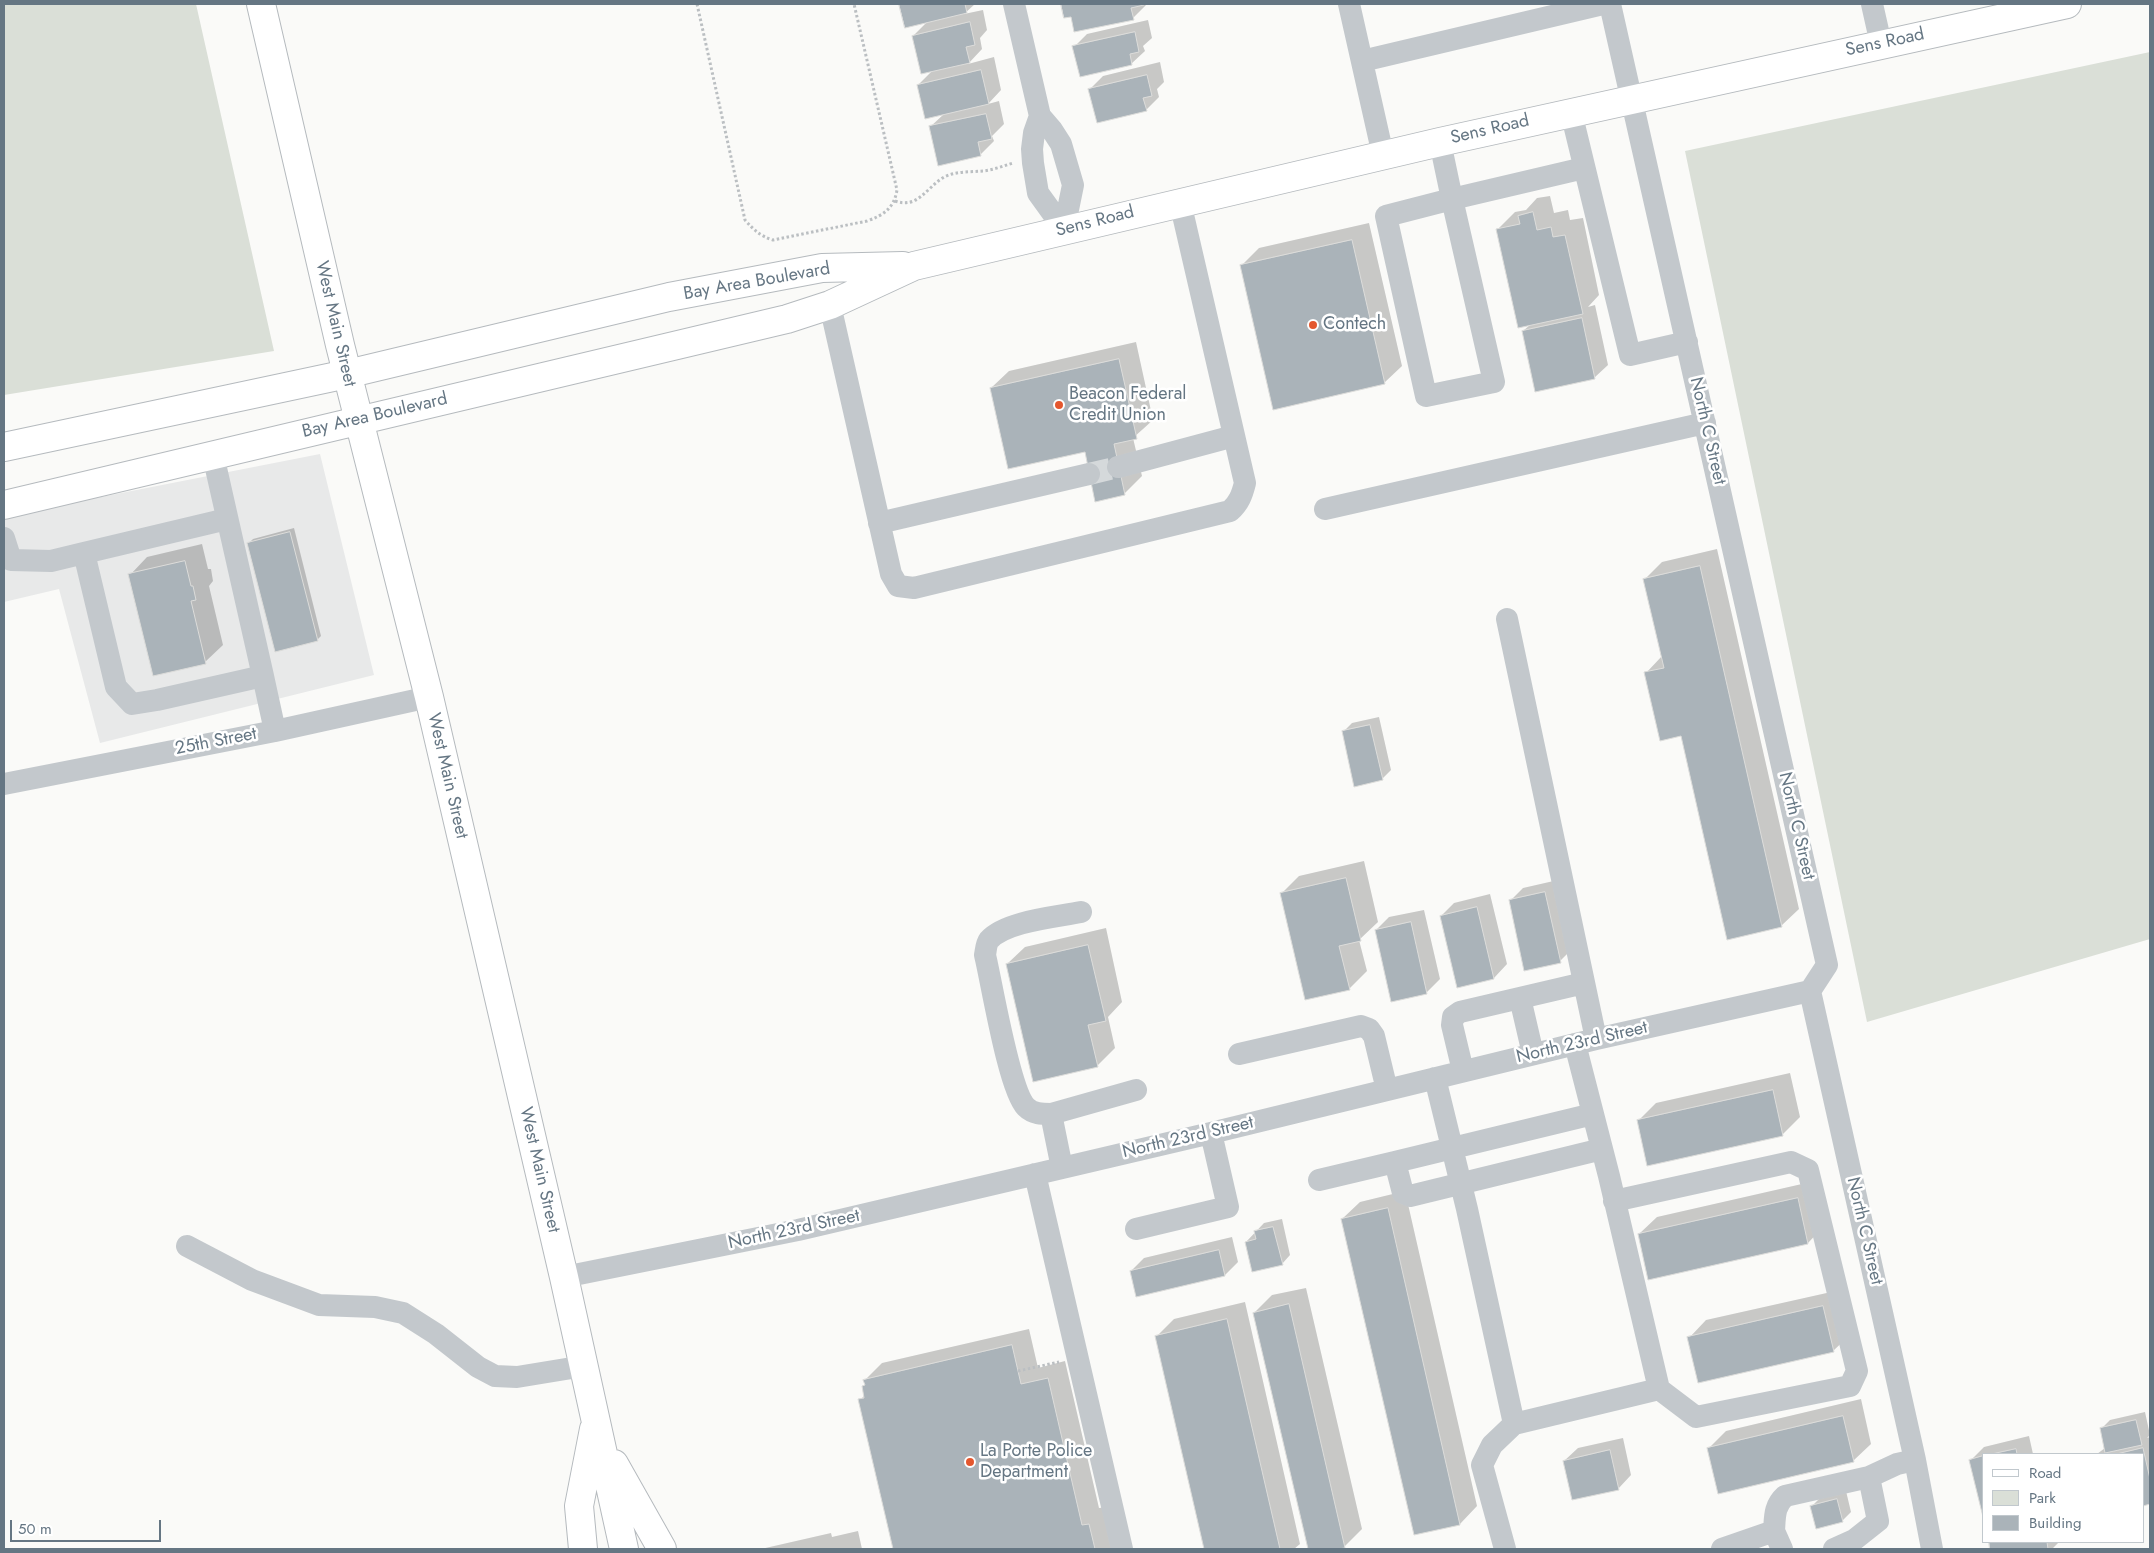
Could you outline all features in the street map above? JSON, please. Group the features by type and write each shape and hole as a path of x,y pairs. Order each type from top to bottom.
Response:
{"main road":[{"name":"West Main Street","path":"261,4 358,420 428,697 564,1277 624,1549"},
{"name":"Sens Road","path":"914,266 1383,155 2053,5"},
{"name":"Bay Area Boulevard","path":"4,446 347,374 669,297 822,268 914,266"},
{"name":"Bay Area Boulevard","path":"4,505 740,330 830,306 914,266"},
{"path":"822,268 830,306"},
{"path":"583,1549 579,1506 598,1431"},
{"path":"598,1431 662,1549"}],"street":[{"path":"1014,4 1040,116 1061,144 1073,185 1064,230"},
{"path":"1349,4 1383,155"},
{"path":"1362,61 1603,4"},
{"name":"North C Street","path":"1610,4 1828,965 1810,990 1915,1460 1932,1549"},
{"path":"1872,4 1881,44"},
{"path":"1571,112 1630,355 1687,342"},
{"path":"1040,116 1034,134 1032,149 1032,163 1038,193 1064,230"},
{"path":"1440,142 1452,199 1494,382 1426,396 1386,216 1452,199 1584,168"},
{"path":"830,306 891,574 898,586 907,588 1230,511 1237,505 1241,497 1244,483 1180,202"},
{"path":"1325,509 1705,423"},
{"path":"1118,467 1234,436"},
{"path":"213,455 275,730"},
{"path":"879,523 1089,474"},
{"path":"4,538 11,560 51,561 228,519"},
{"path":"84,553 116,687 132,704 263,676"},
{"path":"1507,619 1584,983 1586,1041 1593,1114 1659,1389 1696,1417 1850,1386 1857,1371 1808,1170 1792,1162 1614,1201"},
{"name":"25th Street","path":"4,784 275,730 428,697"},
{"path":"1081,912 1018,925 999,932 986,946 985,955 1008,1059 1020,1099 1026,1108 1032,1112 1051,1114 1136,1090"},
{"path":"1463,1071 1452,1025 1453,1017 1460,1012 1584,983"},
{"name":"North 23rd Street","path":"564,1277 798,1230 1211,1133 1586,1041 1810,990"},
{"path":"1520,998 1533,1054"},
{"path":"1239,1054 1361,1026 1370,1029 1374,1036 1387,1090"},
{"path":"1435,1078 1514,1424"},
{"path":"1051,1114 1062,1168"},
{"path":"1319,1180 1593,1114"},
{"path":"1136,1229 1228,1207 1211,1133"},
{"path":"1395,1162 1403,1193 1410,1196 1602,1149"},
{"path":"1035,1174 1122,1549"},
{"path":"187,1246 252,1280 319,1304 375,1307 403,1312 436,1334 478,1367 496,1376 517,1377 584,1366"},
{"path":"1505,1549 1482,1465 1492,1445 1514,1424 1659,1389"},
{"path":"1722,1549 1778,1540 1775,1511 1778,1503 1785,1496 1869,1477 1898,1464 1915,1460"},
{"path":"1834,1549 1854,1540 1878,1521 1869,1477"}],"path":[{"path":"697,4 745,220 761,236 773,240 867,221 879,217 895,201 897,190 854,4"},
{"path":"895,201 904,204 913,202 945,177 960,172 985,171 1014,162"},
{"path":"1018,1371 1078,1358"}],"shaded area":[{"path":"320,454 374,675 100,743 59,589 4,602 4,516"}],"green space":[{"path":"4,4 196,4 274,351 4,395"},
{"path":"2150,52 2150,939 1867,1022 1685,151"}],"building":[{"path":"899,4 965,4 967,13 905,28"},
{"path":"1061,4 1144,5 1131,8 1134,20 1074,32 1071,17 1064,18"},
{"path":"970,22 975,45 966,47 970,63 921,74 912,36"},
{"path":"1135,32 1139,52 1130,54 1132,65 1080,77 1072,46"},
{"path":"981,70 989,104 925,119 917,85"},
{"path":"1147,75 1152,96 1143,98 1147,111 1097,123 1088,89"},
{"path":"986,114 992,139 978,142 981,156 938,166 929,126"},
{"path":"1533,212 1537,230 1551,227 1553,237 1565,235 1583,314 1518,328 1496,229 1520,224 1518,216"},
{"name":"Contech","path":"1352,240 1385,384 1273,410 1240,265"},
{"path":"1582,318 1595,379 1535,392 1522,331"},
{"path":"1119,359 1137,439 1114,444 1125,495 1095,502 1085,452 1008,469 990,388"},
{"path":"290,532 318,641 275,652 247,543"},
{"path":"185,561 196,600 191,601 206,664 153,676 128,574"},
{"path":"1700,566 1782,927 1727,940 1681,736 1660,741 1644,672 1664,668 1643,579"},
{"path":"1370,725 1383,780 1354,787 1342,731"},
{"path":"1346,878 1361,941 1339,946 1350,990 1305,1000 1280,893"},
{"path":"1545,892 1561,963 1524,971 1509,900"},
{"path":"1477,907 1494,979 1457,988 1440,916"},
{"path":"1411,922 1427,994 1391,1002 1375,930"},
{"path":"1088,945 1106,1021 1088,1025 1098,1067 1033,1082 1006,964"},
{"path":"1773,1090 1783,1136 1647,1166 1637,1120"},
{"path":"1798,1198 1808,1244 1648,1280 1638,1234"},
{"path":"1388,1208 1460,1525 1414,1535 1341,1219"},
{"path":"1273,1227 1283,1265 1252,1272 1245,1242 1256,1239 1254,1231"},
{"path":"1219,1250 1225,1276 1136,1297 1130,1271"},
{"path":"1289,1304 1345,1548 1308,1549 1253,1313"},
{"path":"1823,1306 1834,1352 1698,1383 1687,1337"},
{"path":"1227,1319 1280,1549 1204,1549 1155,1336"},
{"name":"La Porte Police Department","path":"1012,1345 1021,1384 1048,1378 1082,1525 1089,1524 1095,1549 893,1549 858,1399 864,1398 862,1386 865,1385 863,1380"},
{"path":"1843,1416 1854,1462 1718,1494 1707,1448"},
{"path":"2136,1420 2142,1445 2105,1453 2100,1428"},
{"path":"2143,1448 2150,1479 2150,1504 2144,1506 2144,1453 2121,1453"},
{"path":"2016,1449 2017,1453 1997,1453"},
{"path":"1610,1450 1619,1490 1572,1500 1563,1461"},
{"path":"1982,1456 1982,1513 1969,1460"},
{"path":"1837,1499 1843,1522 1816,1529 1810,1506"},
{"path":"1989,1543 2047,1543 2048,1549 1990,1549"}],"tunnel":[{"path":"1089,474 1118,467"}],"place":[{"name":"Contech","path":"1313,325"},
{"name":"Beacon Federal Credit Union","path":"1059,405"},
{"name":"La Porte Police Department","path":"970,1462"}]}
